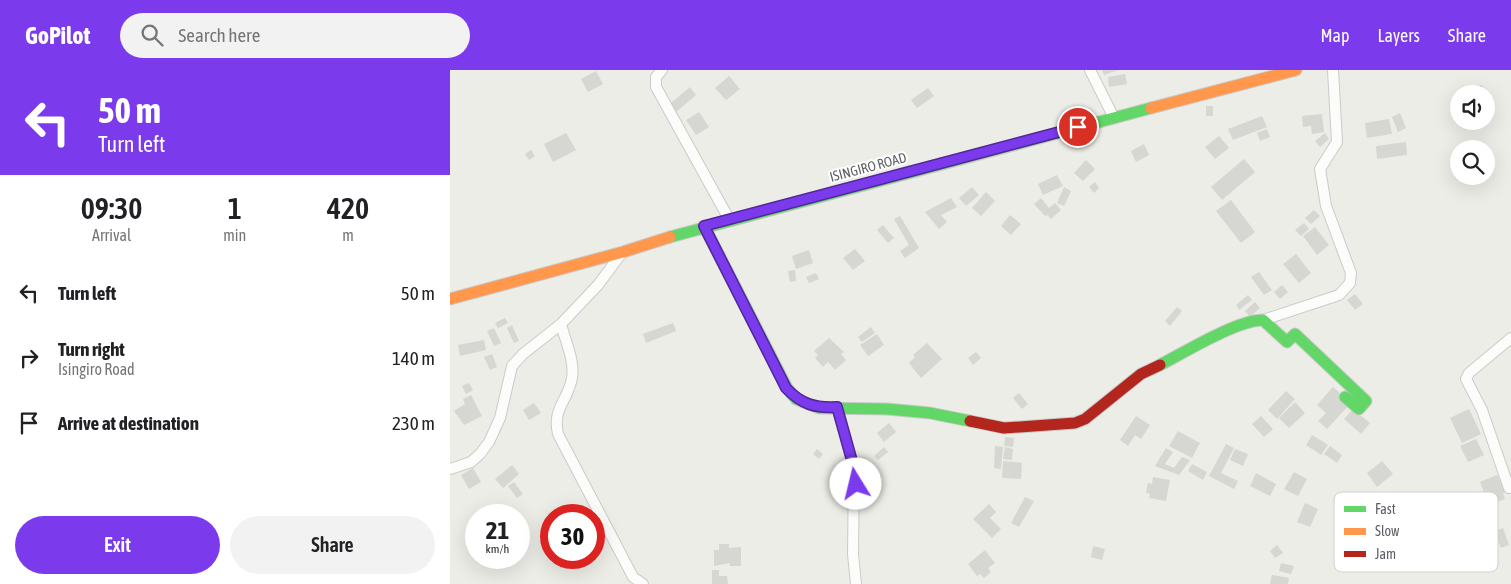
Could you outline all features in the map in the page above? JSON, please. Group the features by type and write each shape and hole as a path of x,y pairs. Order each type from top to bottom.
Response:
{"main road":[{"name":"ISINGIRO ROAD","path":"450,299 623,252 729,219 1296,70"},
{"path":"704,226 786,388 796,399 819,408 837,407 930,413 1004,428 1075,423 1085,419 1141,374 1234,328 1255,320 1263,320 1287,342 1295,334 1366,401 1359,409 1345,397"}],"street":[{"path":"662,70 656,77 656,87 729,219"},
{"path":"1090,70 1114,118"},
{"path":"1263,320 1339,294 1350,283 1351,273 1326,206 1320,168 1337,142 1333,70"},
{"path":"450,469 471,462 480,454 500,418 512,366 523,354 561,324 598,285 612,263 623,252"},
{"path":"561,324 572,365 572,379 555,422 558,434 632,577 643,584"},
{"path":"1509,488 1482,410 1466,379 1469,374 1511,338"},
{"path":"837,407 854,468 856,484 853,554 856,584"}],"building":[{"path":"1102,70 1118,70 1104,75"},
{"path":"596,71 603,84 588,92 581,79"},
{"path":"1125,74 1127,84 1109,87 1108,77"},
{"path":"729,76 740,89 726,100 715,88"},
{"path":"690,87 696,95 676,112 670,104"},
{"path":"928,88 934,96 917,108 911,100"},
{"path":"1206,106 1213,106 1213,116 1206,116"},
{"path":"699,112 709,127 696,135 686,120"},
{"path":"1400,113 1406,128 1398,132 1392,117"},
{"path":"1322,114 1324,132 1312,134 1311,126 1303,127 1302,116"},
{"path":"1262,116 1267,127 1233,140 1228,129"},
{"path":"1389,119 1392,134 1367,138 1365,123"},
{"path":"1267,129 1270,137 1260,141 1257,133"},
{"path":"566,133 576,150 553,162 544,144"},
{"path":"1325,133 1329,139 1320,147 1315,141"},
{"path":"1219,136 1229,148 1215,159 1205,147"},
{"path":"1406,142 1407,155 1377,159 1376,146"},
{"path":"1144,144 1149,155 1136,162 1131,151"},
{"path":"531,150 535,156 529,160 525,154"},
{"path":"1244,159 1255,172 1222,200 1211,187"},
{"path":"1086,160 1095,169 1083,181 1074,173"},
{"path":"1057,175 1063,186 1043,195 1038,184"},
{"path":"1095,182 1099,188 1094,193 1089,187"},
{"path":"972,187 979,195 966,206 959,198"},
{"path":"1064,187 1071,191 1064,206 1057,203"},
{"path":"986,192 995,201 981,216 972,208"},
{"path":"951,198 957,207 941,215 947,222 939,229 925,212"},
{"path":"1041,198 1049,208 1055,203 1061,210 1051,219 1047,215 1045,216 1034,204"},
{"path":"1231,200 1255,232 1241,243 1216,211"},
{"path":"1314,210 1320,216 1311,224 1305,218"},
{"path":"1010,215 1021,224 1011,235 1001,226"},
{"path":"900,216 919,248 905,258 900,251 909,245 894,219"},
{"path":"1304,223 1309,229 1301,236 1295,230"},
{"path":"883,225 894,238 888,243 877,230"},
{"path":"1315,227 1329,245 1317,255 1303,236"},
{"path":"855,249 865,261 853,270 843,258"},
{"path":"809,250 813,263 796,269 792,256"},
{"path":"1296,254 1311,273 1299,283 1283,264"},
{"path":"795,270 796,281 790,282 788,271"},
{"path":"1259,272 1272,290 1264,295 1251,277"},
{"path":"816,273 819,279 809,283 806,277"},
{"path":"1282,285 1288,292 1280,299 1274,292"},
{"path":"1355,294 1363,304 1355,310 1347,300"},
{"path":"1248,295 1252,300 1239,310 1236,305"},
{"path":"1255,302 1260,308 1250,317 1245,311"},
{"path":"1177,307 1182,311 1170,326 1165,321"},
{"path":"505,318 508,323 498,328 495,323"},
{"path":"673,323 676,331 646,343 643,334"},
{"path":"512,325 519,341 514,343 507,328"},
{"path":"871,327 875,333 862,342 858,337"},
{"path":"494,328 501,343 494,346 487,331"},
{"path":"877,334 884,345 868,356 860,345"},
{"path":"829,338 844,352 841,354 846,360 835,370 828,362 823,367 815,358 818,355 814,351"},
{"path":"484,340 486,350 460,356 458,345"},
{"path":"927,343 942,359 921,378 909,363 915,357 913,355"},
{"path":"976,352 981,358 973,365 968,358"},
{"path":"492,354 497,367 490,370 484,357"},
{"path":"469,383 473,390 466,394 462,386"},
{"path":"1333,387 1351,403 1327,429 1318,421 1326,413 1317,405"},
{"path":"1286,391 1295,399 1277,419 1268,410"},
{"path":"1019,393 1028,404 1022,409 1013,398"},
{"path":"471,395 482,416 464,425 454,411 465,404 463,399"},
{"path":"1295,402 1305,413 1289,428 1279,418"},
{"path":"534,403 541,413 529,420 523,410"},
{"path":"1353,409 1370,423 1361,434 1344,419"},
{"path":"1469,409 1481,434 1462,443 1450,418"},
{"path":"1136,416 1150,425 1141,439 1135,435 1128,446 1120,440"},
{"path":"1261,416 1273,429 1264,437 1252,424"},
{"path":"889,423 896,432 884,442 877,433"},
{"path":"1178,431 1200,443 1192,458 1169,446"},
{"path":"1312,435 1328,445 1321,455 1306,445"},
{"path":"1005,437 1014,438 1013,447 1004,446"},
{"path":"1476,439 1484,455 1468,462 1460,446"},
{"path":"1226,444 1234,448 1221,473 1238,481 1234,489 1209,476"},
{"path":"995,446 1003,447 1001,469 994,468"},
{"path":"1330,446 1342,455 1337,463 1324,454"},
{"path":"884,447 888,452 878,460 874,456"},
{"path":"1005,447 1013,449 1012,460 1003,459"},
{"path":"1166,448 1173,452 1165,464 1174,468 1182,457 1190,460 1179,475 1155,466"},
{"path":"817,449 823,454 819,459 813,454"},
{"path":"1235,449 1248,454 1243,466 1230,460"},
{"path":"1003,461 1022,463 1021,479 1002,478"},
{"path":"1382,461 1393,474 1377,487 1367,473"},
{"path":"1192,464 1207,472 1203,480 1188,471"},
{"path":"512,465 519,474 503,488 495,479"},
{"path":"473,468 481,482 469,489 461,475"},
{"path":"1294,472 1307,479 1298,496 1284,489"},
{"path":"1256,473 1276,484 1270,496 1250,486"},
{"path":"1497,475 1506,492 1503,493 1505,499 1498,502 1498,492 1484,492 1480,482"},
{"path":"1153,477 1170,480 1166,501 1149,498 1150,494 1146,493 1148,483 1152,484"},
{"path":"514,482 523,494 517,498 508,486"},
{"path":"1025,497 1034,501 1019,527 1011,523"},
{"path":"1305,503 1318,509 1310,527 1297,522"},
{"path":"989,504 996,512 990,518 1001,529 992,538 973,519"},
{"path":"1503,528 1509,545 1501,548 1498,541 1498,530"},
{"path":"719,544 729,544 729,548 741,547 741,566 730,566 730,563 714,566 714,550 719,550"},
{"path":"1277,545 1283,553 1275,558 1270,551"},
{"path":"1093,546 1105,549 1102,560 1091,557"},
{"path":"985,550 995,563 988,568 991,572 984,578 980,574 977,576 968,564"},
{"path":"1281,563 1294,566 1291,574 1279,571"},
{"path":"712,570 719,570 719,576 727,576 728,584 712,584"},
{"path":"1272,575 1289,578 1288,584 1270,584"}],"traffic: fast":[{"path":"670,237 1151,108"},
{"path":"704,226 787,388 796,399 819,408 887,409 930,413 970,421"},
{"path":"1160,365 1239,325 1263,320 1287,342 1295,334 1366,401 1359,409 1345,397"}],"traffic: slow":[{"path":"1151,108 1296,70"},
{"path":"450,299 623,252 670,237"}],"traffic: jam":[{"path":"970,421 1004,428 1075,423 1085,419 1141,374 1160,365"}],"route":[{"path":"856,484 854,468 837,407 819,408 806,404 796,399 786,388 704,226 1078,127"}]}
